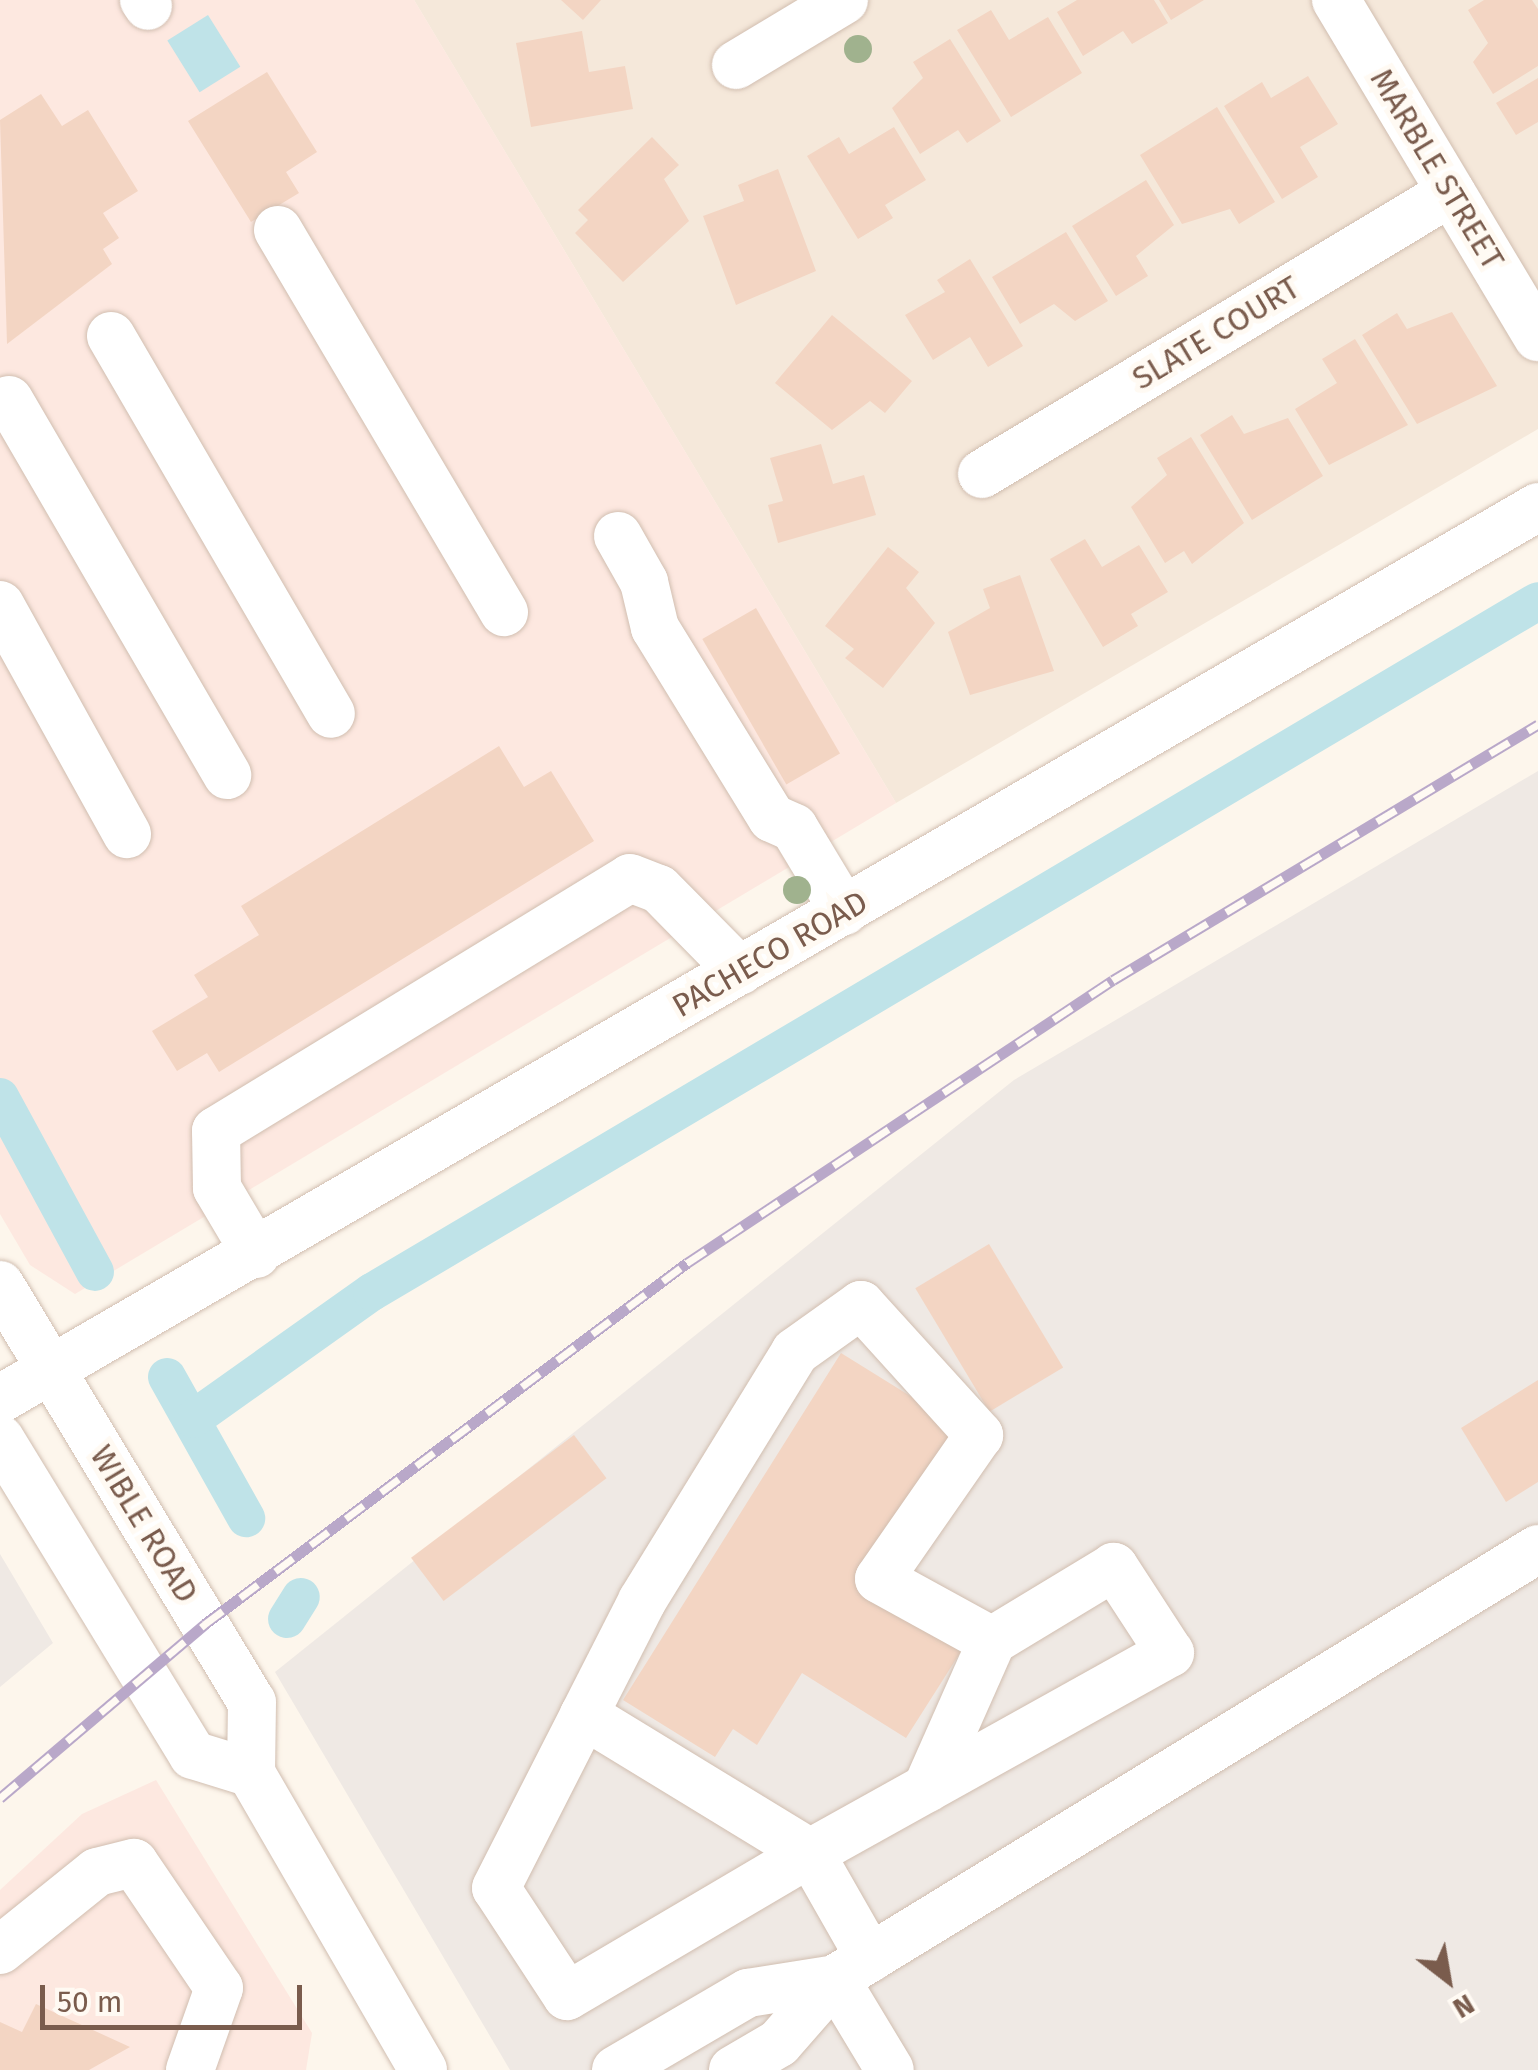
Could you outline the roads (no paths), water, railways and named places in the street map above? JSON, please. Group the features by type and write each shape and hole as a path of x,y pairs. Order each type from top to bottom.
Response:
{"street":[{"path":"736,65 844,0"},
{"name":"MARBLE STREET","path":"1336,0 1538,337"},
{"name":"SLATE COURT","path":"982,474 1451,192"},
{"path":"278,230 504,612"},
{"path":"110,336 331,714"},
{"path":"9,400 227,775"},
{"name":"PACHECO ROAD","path":"0,1399 256,1254 1538,507"},
{"path":"618,536 644,582 655,628 772,818 794,828 844,911"},
{"path":"0,605 127,834"},
{"path":"256,1254 218,1188 216,1132 630,878 660,889 740,972"},
{"name":"WIBLE ROAD","path":"0,1285 252,1702 251,1773"},
{"path":"928,1788 992,1640 1114,1566 1170,1653 928,1788 810,1853 567,1996 496,1888 642,1601 796,1352 861,1305 978,1434 878,1578 992,1640"},
{"path":"0,1439 193,1755 251,1773 422,2070"},
{"path":"734,2070 778,2043 852,1969 1538,1549"},
{"path":"584,1715 810,1853 890,2070"},
{"path":"0,1950 97,1872 134,1863 219,1988 190,2070"},
{"path":"616,2070 748,1993 852,1969"}],"water":[{"path":"208,15 240,67 200,92 167,40"}],"waterway":[{"path":"193,1419 372,1292 1538,601"},
{"path":"0,1097 95,1272"},
{"path":"167,1377 246,1518"},
{"path":"287,1619 301,1597"}],"railway":[{"path":"0,1798 205,1624 687,1263 1113,980 1538,725"}]}
